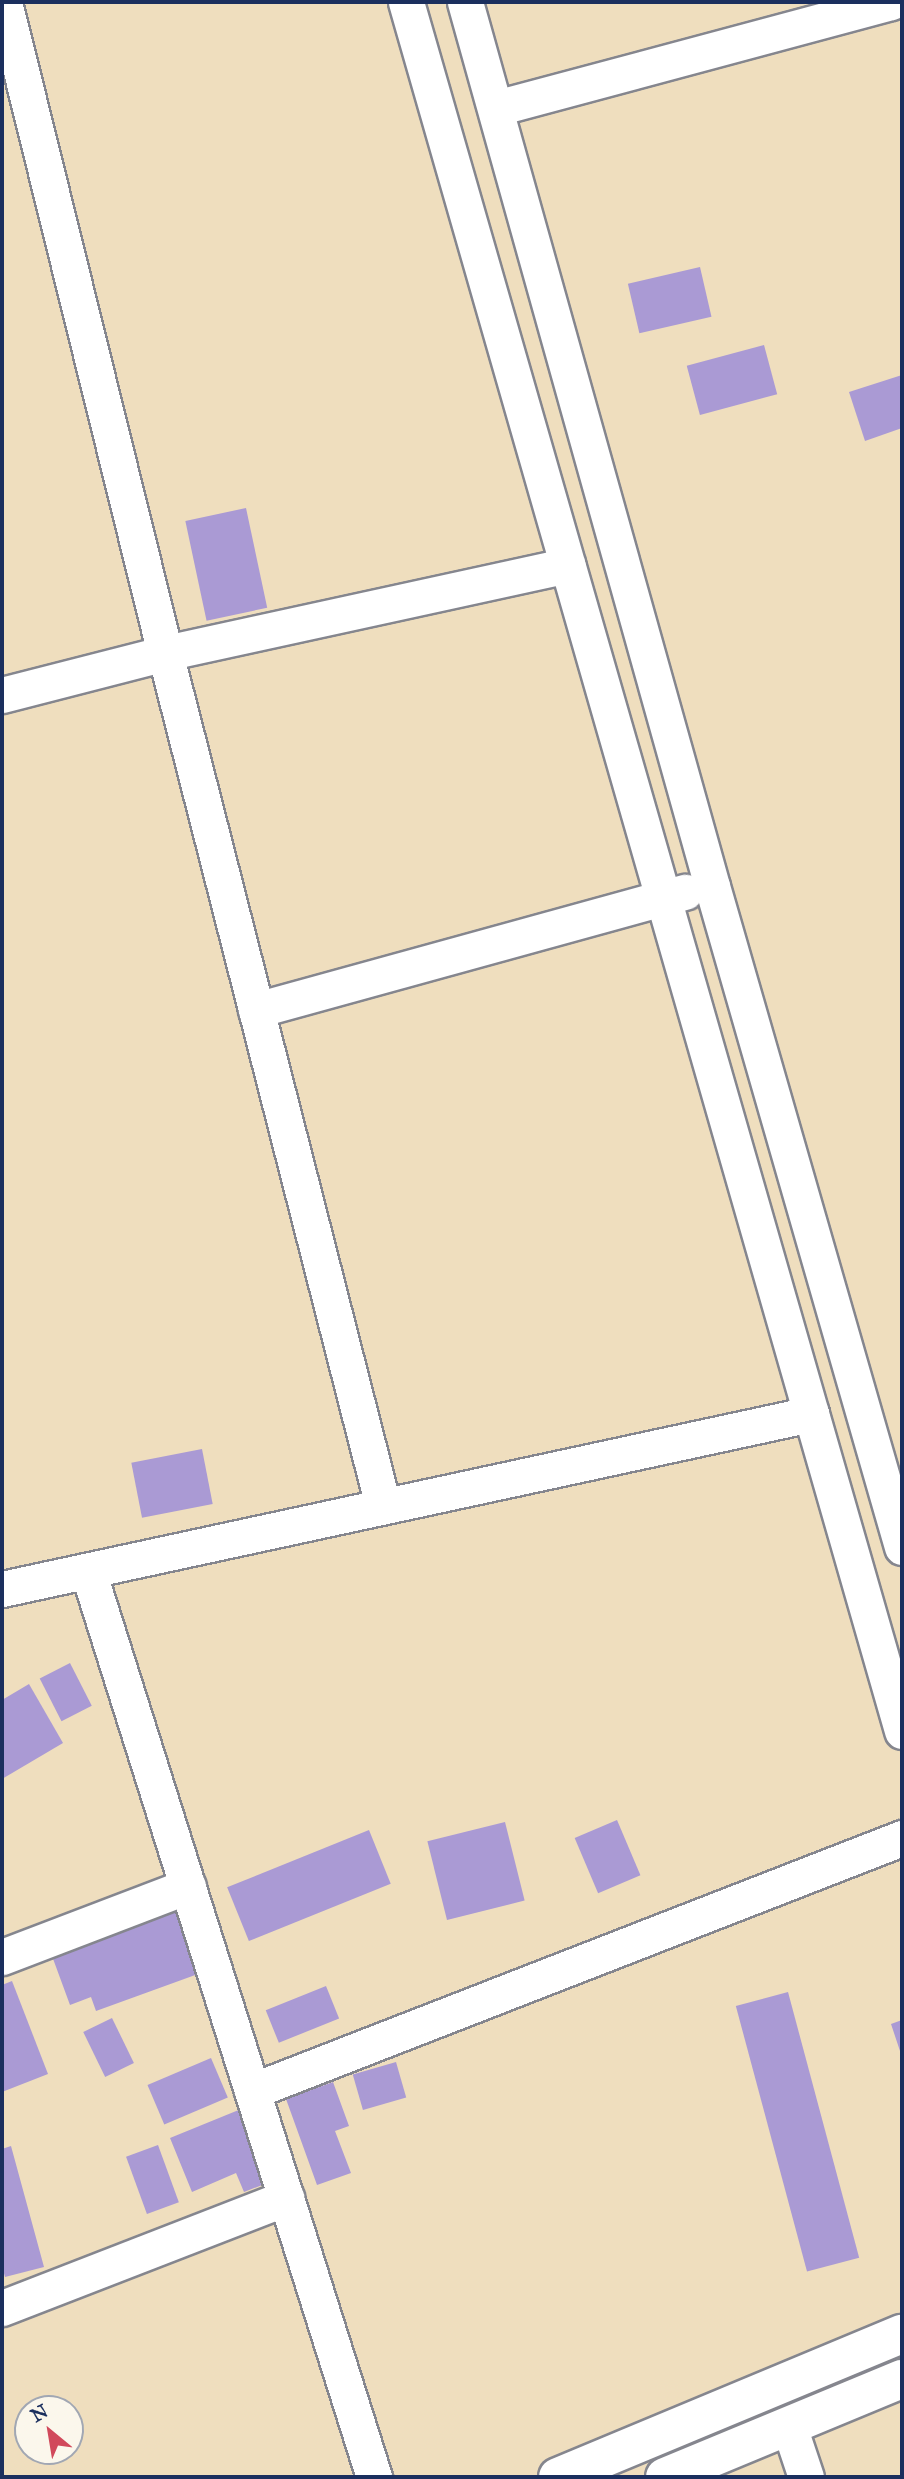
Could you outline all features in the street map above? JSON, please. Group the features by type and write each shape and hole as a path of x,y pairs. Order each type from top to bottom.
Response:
{"street":[{"path":"4,2 165,653 383,1506"},
{"path":"406,2 902,1731"},
{"path":"464,2 496,108 712,886 902,1547"},
{"path":"496,108 891,2"},
{"path":"2,695 165,653 568,565"},
{"path":"256,1010 663,896 712,886"},
{"path":"2,1589 811,1414"},
{"path":"88,1571 374,2477"},
{"path":"252,2091 902,1838"},
{"path":"2,1957 188,1886"},
{"path":"2,2308 286,2198"},
{"path":"558,2477 902,2334"},
{"path":"665,2477 902,2379"},
{"path":"789,2426 806,2477"}],"building":[{"path":"700,267 711,317 639,333 628,284"},
{"path":"764,345 777,394 700,415 687,366"},
{"path":"902,375 902,428 865,441 849,392"},
{"path":"246,508 267,608 207,621 185,521"},
{"path":"202,1449 213,1504 142,1518 131,1463"},
{"path":"70,1663 92,1706 61,1721 40,1678"},
{"path":"29,1684 63,1743 2,1779 2,1700"},
{"path":"617,1820 640,1875 598,1893 575,1838"},
{"path":"505,1822 525,1901 447,1920 427,1841"},
{"path":"369,1830 391,1884 249,1941 227,1887"},
{"path":"175,1911 198,1974 96,2011 91,1997 70,2005 52,1956"},
{"path":"12,1981 48,2074 2,2092 2,1985"},
{"path":"326,1986 339,2018 279,2043 266,2010"},
{"path":"788,1992 859,2258 807,2272 736,2006"},
{"path":"112,2018 134,2063 105,2077 83,2032"},
{"path":"902,2020 902,2057 891,2024"},
{"path":"211,2058 228,2098 164,2125 147,2085"},
{"path":"396,2062 406,2098 363,2110 353,2074"},
{"path":"333,2082 349,2126 335,2131 351,2173 317,2185 286,2099"},
{"path":"246,2107 275,2180 244,2192 236,2173 192,2192 170,2138"},
{"path":"158,2145 179,2202 147,2214 126,2157"},
{"path":"11,2146 44,2267 5,2277 2,2266 2,2149"}]}
